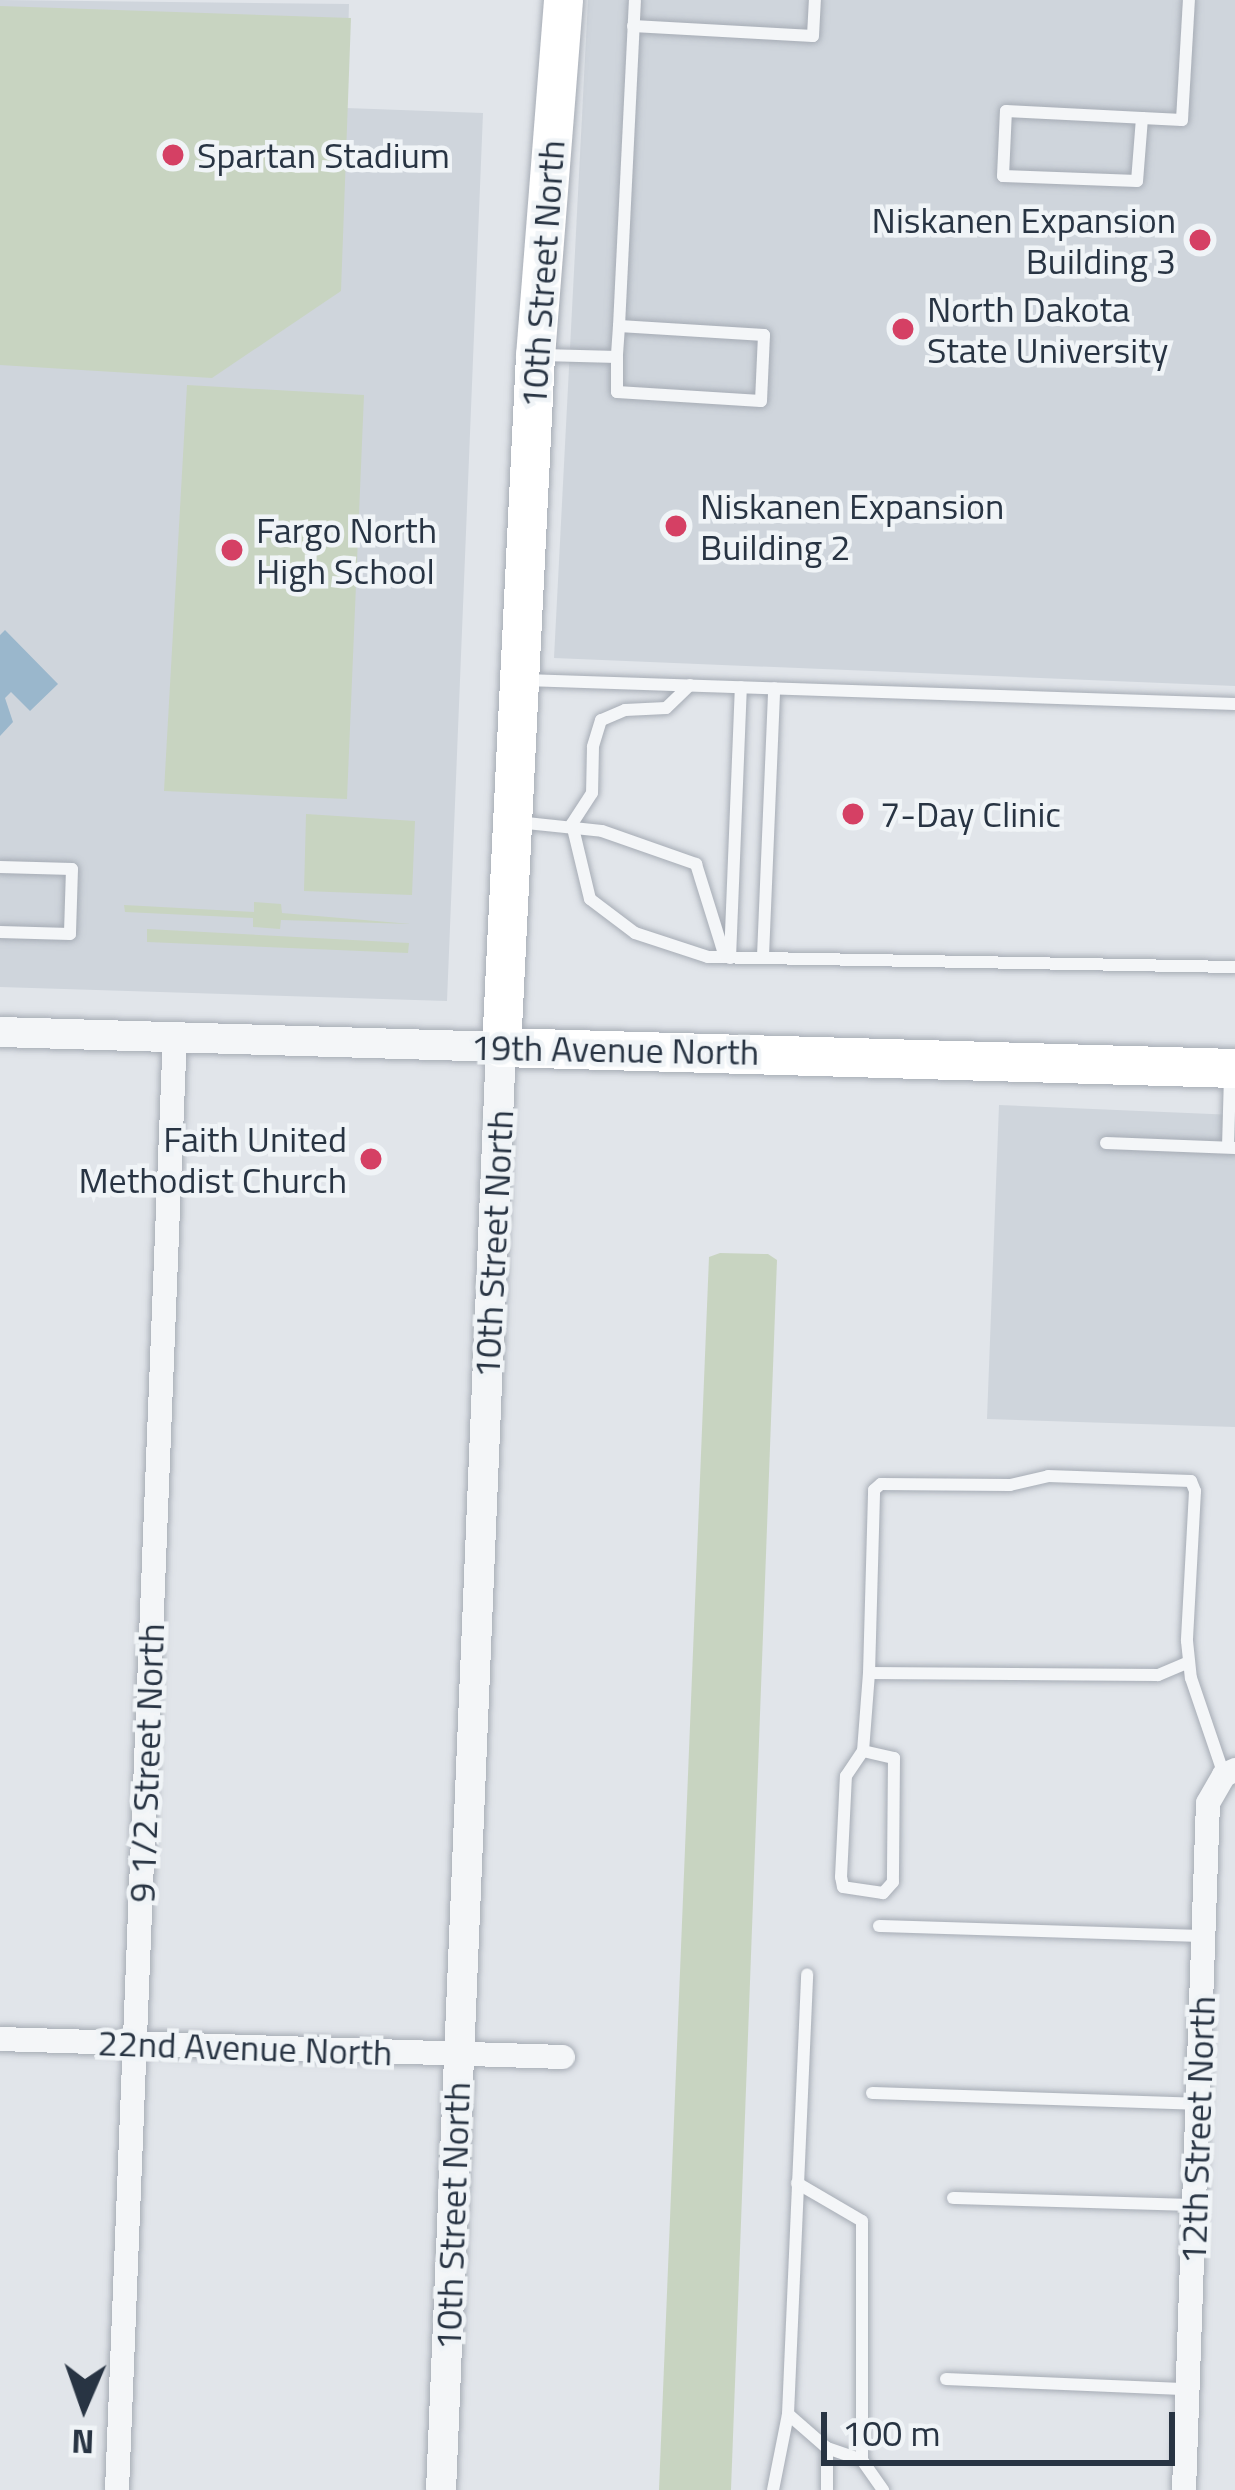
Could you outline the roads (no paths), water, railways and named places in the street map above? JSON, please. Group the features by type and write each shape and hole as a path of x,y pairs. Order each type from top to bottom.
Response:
{"main road":[{"name":"10th Street North","path":"502,1047 535,355 562,0"},
{"name":"19th Avenue North","path":"502,1047 1233,1070"}],"street":[{"name":"19th Avenue North","path":"0,1032 502,1047"},
{"name":"9 1/2 Street North","path":"117,2490 175,1036"},
{"name":"10th Street North","path":"441,2490 502,1047"},
{"name":"12th Street North","path":"1184,2490 1208,1803 1230,1772"},
{"name":"22nd Avenue North","path":"0,2039 563,2057"}],"lane":[{"path":"619,326 764,335 761,401 617,392 617,357 635,0"},
{"path":"633,26 813,36 815,0"},
{"path":"1142,118 1137,181 1003,176 1006,111 1182,120 1189,0"},
{"path":"535,355 617,357"},
{"path":"518,680 1235,704"},
{"path":"690,686 666,707 625,710 601,720 592,747 592,793 572,824 590,899 608,918 677,949 728,957 1235,967"},
{"path":"728,957 741,687"},
{"path":"764,956 774,688"},
{"path":"510,822 572,824 696,864 728,957"},
{"path":"0,867 72,869 70,934 0,932"},
{"path":"1106,1143 1232,1148 1233,1070"},
{"path":"862,1751 894,1758 893,1882 883,1893 843,1887 842,1877 846,1776 862,1751 874,1490 881,1484 1010,1485 1048,1476 1190,1481 1195,1491 1189,1662 1230,1772"},
{"path":"869,1672 1158,1675 1189,1662"},
{"path":"879,1926 1203,1936"},
{"path":"773,2490 788,2414 807,1974"},
{"path":"872,2093 1197,2104"},
{"path":"797,2183 862,2221 862,2460 883,2490"},
{"path":"953,2198 1194,2205"},
{"path":"946,2379 1188,2389"},
{"path":"788,2414 827,2448 862,2460"},
{"path":"827,2448 827,2490"}],"water":[{"path":"5,630 58,684 30,711 11,692 5,698 13,722 0,736 0,635"}],"place":[{"name":"Spartan Stadium","path":"173,155"},
{"name":"Niskanen Expansion Building 3","path":"1200,240"},
{"name":"North Dakota State University","path":"903,329"},
{"name":"Niskanen Expansion Building 2","path":"676,526"},
{"name":"Fargo North High School","path":"232,550"},
{"name":"7-Day Clinic","path":"853,814"},
{"name":"Faith United Methodist Church","path":"371,1159"}]}
